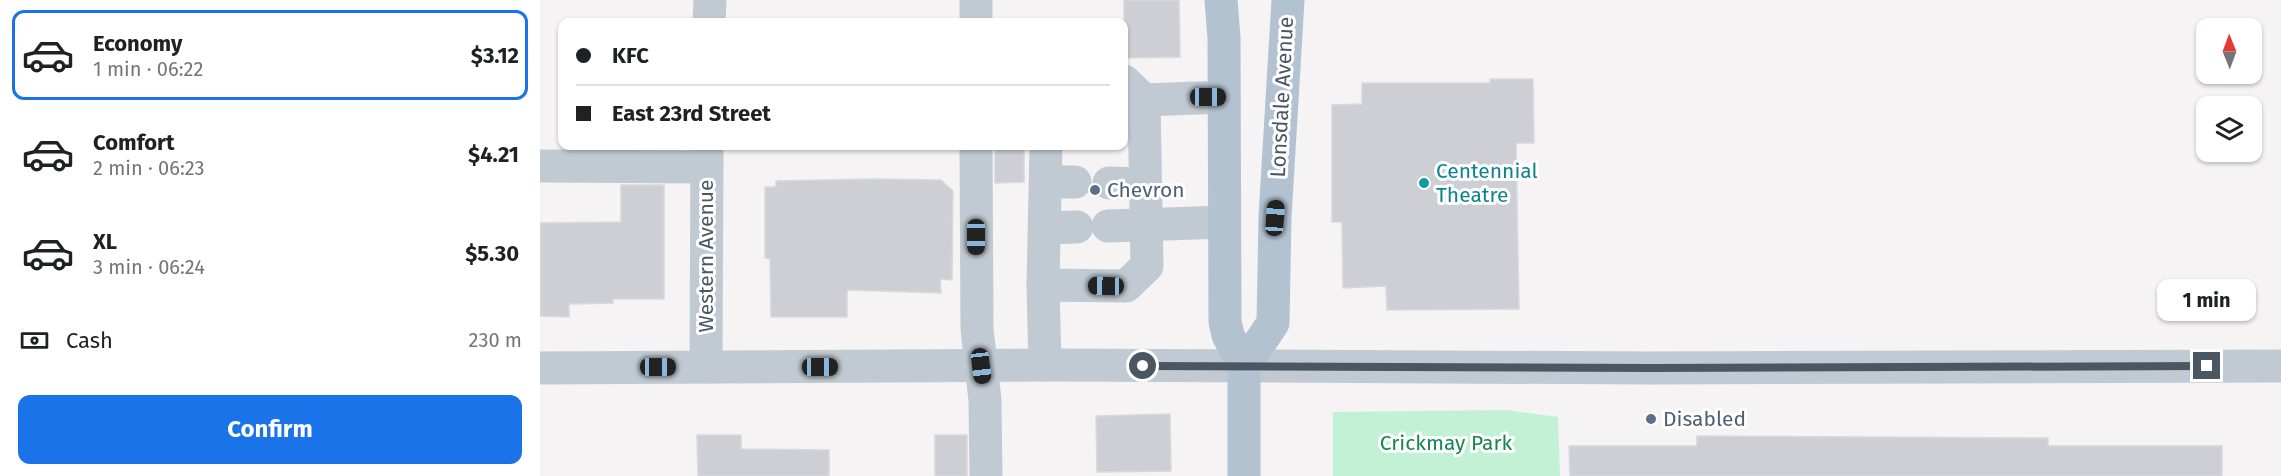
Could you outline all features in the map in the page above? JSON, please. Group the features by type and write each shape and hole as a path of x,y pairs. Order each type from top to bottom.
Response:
{"main road":[{"path":"1221,0 1224,38 1225,322 1228,335 1244,366 1244,476"},
{"name":"Lonsdale Avenue","path":"1244,366 1273,323 1275,218 1288,0"}],"street":[{"path":"709,18 710,0"},
{"path":"976,0 976,18"},
{"path":"1043,285 1126,286 1147,266 1145,184 1134,135 1134,91 1224,97"},
{"path":"976,150 977,329 985,400 986,476"},
{"path":"1048,150 1077,227"},
{"path":"540,166 707,156"},
{"name":"Western Avenue","path":"706,367 707,156"},
{"path":"1109,183 1145,184"},
{"path":"1077,227 1224,222"},
{"path":"1045,365 1043,285 1077,227"},
{"path":"540,368 1045,365 1687,368 2281,366"}],"green space":[{"name":"Crickmay Park","path":"1505,410 1558,417 1560,476 1333,476 1333,412"}],"building":[{"path":"1124,0 1179,0 1180,57 1128,58 1128,18 1124,18"},
{"name":"Centennial Theatre","path":"1490,79 1533,79 1534,143 1516,143 1519,309 1387,310 1386,286 1343,288 1342,222 1332,222 1332,105 1362,104 1362,83 1490,83"},
{"path":"995,150 1024,150 1024,182 995,183"},
{"path":"941,180 953,191 952,280 940,279 941,293 847,290 847,317 771,317 770,259 765,258 765,187 776,187 776,181"},
{"path":"621,185 664,185 664,299 613,299 613,303 569,304 569,317 540,316 540,223 621,222"},
{"path":"1170,414 1171,471 1097,472 1096,416"},
{"path":"697,435 741,435 741,449 829,450 829,476 698,476"},
{"path":"935,435 967,435 967,476 935,476"},
{"path":"1697,436 2048,438 2048,446 2222,446 2222,476 1570,476 1569,446 1697,446"}],"place":[{"name":"Centennial Theatre","path":"1424,183"},
{"name":"Chevron","path":"1095,190"},
{"name":"Disabled","path":"1651,419"}],"route":[{"path":"1143,366 1652,368 2207,366"}]}
